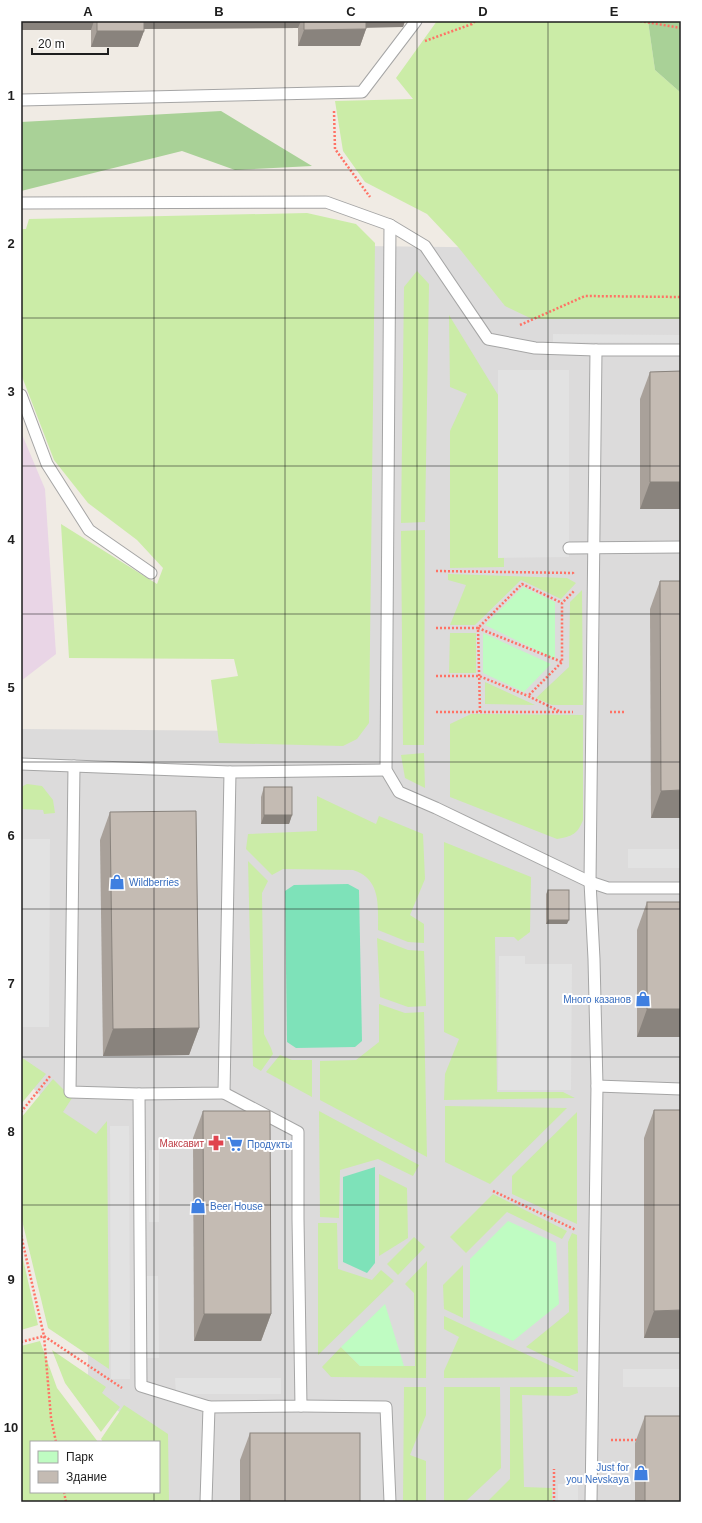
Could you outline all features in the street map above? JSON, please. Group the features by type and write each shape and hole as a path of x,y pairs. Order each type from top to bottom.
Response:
{"lane":[{"path":"21,100 362,92 416,21"},
{"path":"21,203 326,202 390,225 425,246 488,339 535,348 681,350"},
{"path":"390,225 386,770 399,792 436,808 590,882 608,888 681,888"},
{"path":"591,1502 597,1086 594,959 590,882 596,350"},
{"path":"21,395 47,464 89,530 151,573"},
{"path":"569,548 681,547"},
{"path":"21,764 230,772 386,770"},
{"path":"74,766 70,1092 139,1094 224,1093 298,1132 301,1406"},
{"path":"224,1093 230,772"},
{"path":"597,1086 681,1089"},
{"path":"139,1094 142,1386 209,1407 386,1407 390,1502"},
{"path":"206,1502 209,1407"}],"path":[{"path":"421,42 472,24 475,21"},
{"path":"640,21 681,28"},
{"path":"333,92 335,149 372,200"},
{"path":"516,327 585,296 681,297"},
{"path":"436,571 573,573 577,578"},
{"path":"480,712 478,628 522,584 562,603"},
{"path":"528,696 562,662 562,603 576,588"},
{"path":"436,628 478,628 562,662"},
{"path":"436,676 479,676 528,696 561,712"},
{"path":"436,712 574,712"},
{"path":"609,712 624,712"},
{"path":"21,1112 71,1052"},
{"path":"493,1191 583,1233"},
{"path":"21,1235 44,1336 52,1418 56,1441"},
{"path":"21,1342 44,1336 126,1390"},
{"path":"610,1440 639,1440"},
{"path":"554,1469 554,1502"}],"shaded area":[{"path":"362,246 681,250 681,1502 160,1502 160,1441 158,1441 88,1388 88,1140 21,1077 21,729 358,732"},
{"path":"553,334 681,335 681,343 553,342"},
{"path":"498,370 569,370 569,557 498,558"},
{"path":"21,432 45,489 56,654 21,681"},
{"path":"21,839 50,839 49,1027 21,1027"},
{"path":"628,849 681,849 681,868 628,868"},
{"path":"499,956 525,956 525,964 572,964 571,1090 498,1090"},
{"path":"110,1126 129,1126 130,1379 111,1379"},
{"path":"149,1150 159,1150 159,1222 149,1222"},
{"path":"145,1276 158,1276 159,1358 146,1358"},
{"path":"623,1369 681,1369 681,1387 623,1387"},
{"path":"175,1378 281,1378 281,1394 176,1394"},
{"path":"558,1484 578,1484 578,1502 558,1502"}],"green space":[{"path":"437,21 648,21 655,70 681,93 681,319 532,319 505,306 459,248 427,214 365,182 343,151 335,101 413,99 396,78"},
{"path":"648,21 681,21 681,93 655,70"},
{"path":"221,111 312,166 235,170 182,151 21,191 21,122"},
{"path":"307,213 356,224 375,243 369,723 357,739 343,746 219,743 211,680 238,676 234,659 69,658 61,524 157,584 163,568 137,540 88,503 54,460 21,374 21,229 26,229 29,219"},
{"path":"417,271 429,284 425,522 401,523 404,287"},
{"path":"449,315 503,403 504,567 450,568 450,431 467,394 450,387"},
{"path":"425,530 424,745 403,745 401,531"},
{"path":"448,574 567,578 576,583 561,599 521,580 475,625 450,625 466,585 448,580"},
{"path":"523,587 555,602 555,659 485,625"},
{"path":"582,590 583,705 552,705 536,698 569,667 570,602"},
{"path":"450,633 476,633 476,673 449,673"},
{"path":"483,633 551,664 524,692 483,673"},
{"path":"485,682 535,705 485,704"},
{"path":"471,714 583,715 583,820 576,832 570,836 557,839 450,797 450,724"},
{"path":"424,753 425,788 405,778 401,755"},
{"path":"27,784 42,786 53,800 55,813 44,814 43,810 21,809 21,787"},
{"path":"317,796 376,824 379,816 423,834 425,879 410,915 424,924 424,943 408,942 378,930 376,894 369,880 362,874 353,870 283,869 272,875 246,849 248,834 317,831"},
{"path":"444,842 531,877 530,932 518,941 514,937 495,937 497,1092 563,1092 575,1098 444,1100 445,1074 459,1039 444,1032"},
{"path":"248,861 268,881 262,893 264,1034 273,1054 261,1071 253,1066"},
{"path":"348,884 359,890 362,1041 355,1047 296,1048 287,1042 285,891 294,885"},
{"path":"377,938 408,950 424,951 426,1006 408,1007 380,997"},
{"path":"379,1004 405,1013 424,1012 427,1157 320,1100 320,1061 356,1060 379,1042"},
{"path":"280,1055 292,1060 312,1060 312,1097 266,1072"},
{"path":"21,1057 46,1074 21,1104"},
{"path":"53,1079 72,1098 63,1112 96,1134 107,1121 109,1369 48,1328 21,1216 21,1118"},
{"path":"445,1106 567,1108 490,1184 445,1162"},
{"path":"319,1111 419,1165 413,1176 378,1159 340,1170 339,1218 320,1217"},
{"path":"577,1112 577,1224 512,1194 512,1176"},
{"path":"375,1167 375,1263 367,1273 343,1262 343,1177"},
{"path":"379,1174 407,1188 408,1238 379,1256"},
{"path":"493,1194 567,1231 562,1239 507,1212 466,1253 450,1237"},
{"path":"508,1221 556,1243 559,1304 513,1341 470,1321 470,1259"},
{"path":"318,1223 337,1223 338,1269 372,1280 381,1270 394,1281 318,1355"},
{"path":"572,1233 577,1235 578,1372 526,1347 569,1312 568,1242"},
{"path":"414,1237 425,1247 398,1275 387,1264"},
{"path":"21,1250 38,1325 21,1330"},
{"path":"427,1261 426,1378 331,1377 322,1367 341,1347 360,1366 415,1366 414,1293 405,1284"},
{"path":"463,1265 463,1318 444,1309 443,1285"},
{"path":"385,1304 404,1366 360,1366 341,1347"},
{"path":"444,1316 575,1377 444,1378 444,1371 459,1337 444,1329"},
{"path":"40,1341 57,1388 97,1441 30,1441 30,1493 160,1493 160,1441 102,1441 101,1439 124,1405 168,1434 169,1502 21,1502 21,1346"},
{"path":"52,1350 106,1387 102,1393 120,1407 101,1432 65,1383"},
{"path":"404,1387 426,1387 426,1415 410,1455 426,1461 426,1502 403,1502"},
{"path":"444,1387 500,1387 501,1468 465,1502 444,1502"},
{"path":"510,1387 577,1387 578,1393 569,1396 522,1395 524,1487 552,1488 552,1502 487,1502 510,1479"}],"building":[{"path":"97,21 144,21 144,31 97,31"},
{"path":"304,21 366,21 366,29 304,30"},
{"path":"681,371 681,482 650,482 650,372"},
{"path":"660,581 681,581 681,790 661,791"},
{"path":"264,787 292,787 292,815 264,815"},
{"path":"196,811 199,1028 113,1029 110,812"},
{"path":"548,890 569,890 569,920 548,920"},
{"path":"647,902 681,902 681,1009 647,1009"},
{"path":"654,1110 681,1110 681,1310 654,1311"},
{"path":"203,1111 270,1111 271,1314 204,1314"},
{"path":"645,1416 681,1416 681,1502 645,1502"},
{"path":"250,1433 360,1433 360,1502 250,1502"}],"place":[{"name":"Wildberries","path":"117,882"},
{"name":"Много казанов","path":"643,999"},
{"name":"Максавит","path":"216,1143"},
{"name":"Продукты","path":"235,1144"},
{"name":"Beer House","path":"198,1206"},
{"name":"Just for you Nevskaya","path":"641,1473"}]}
